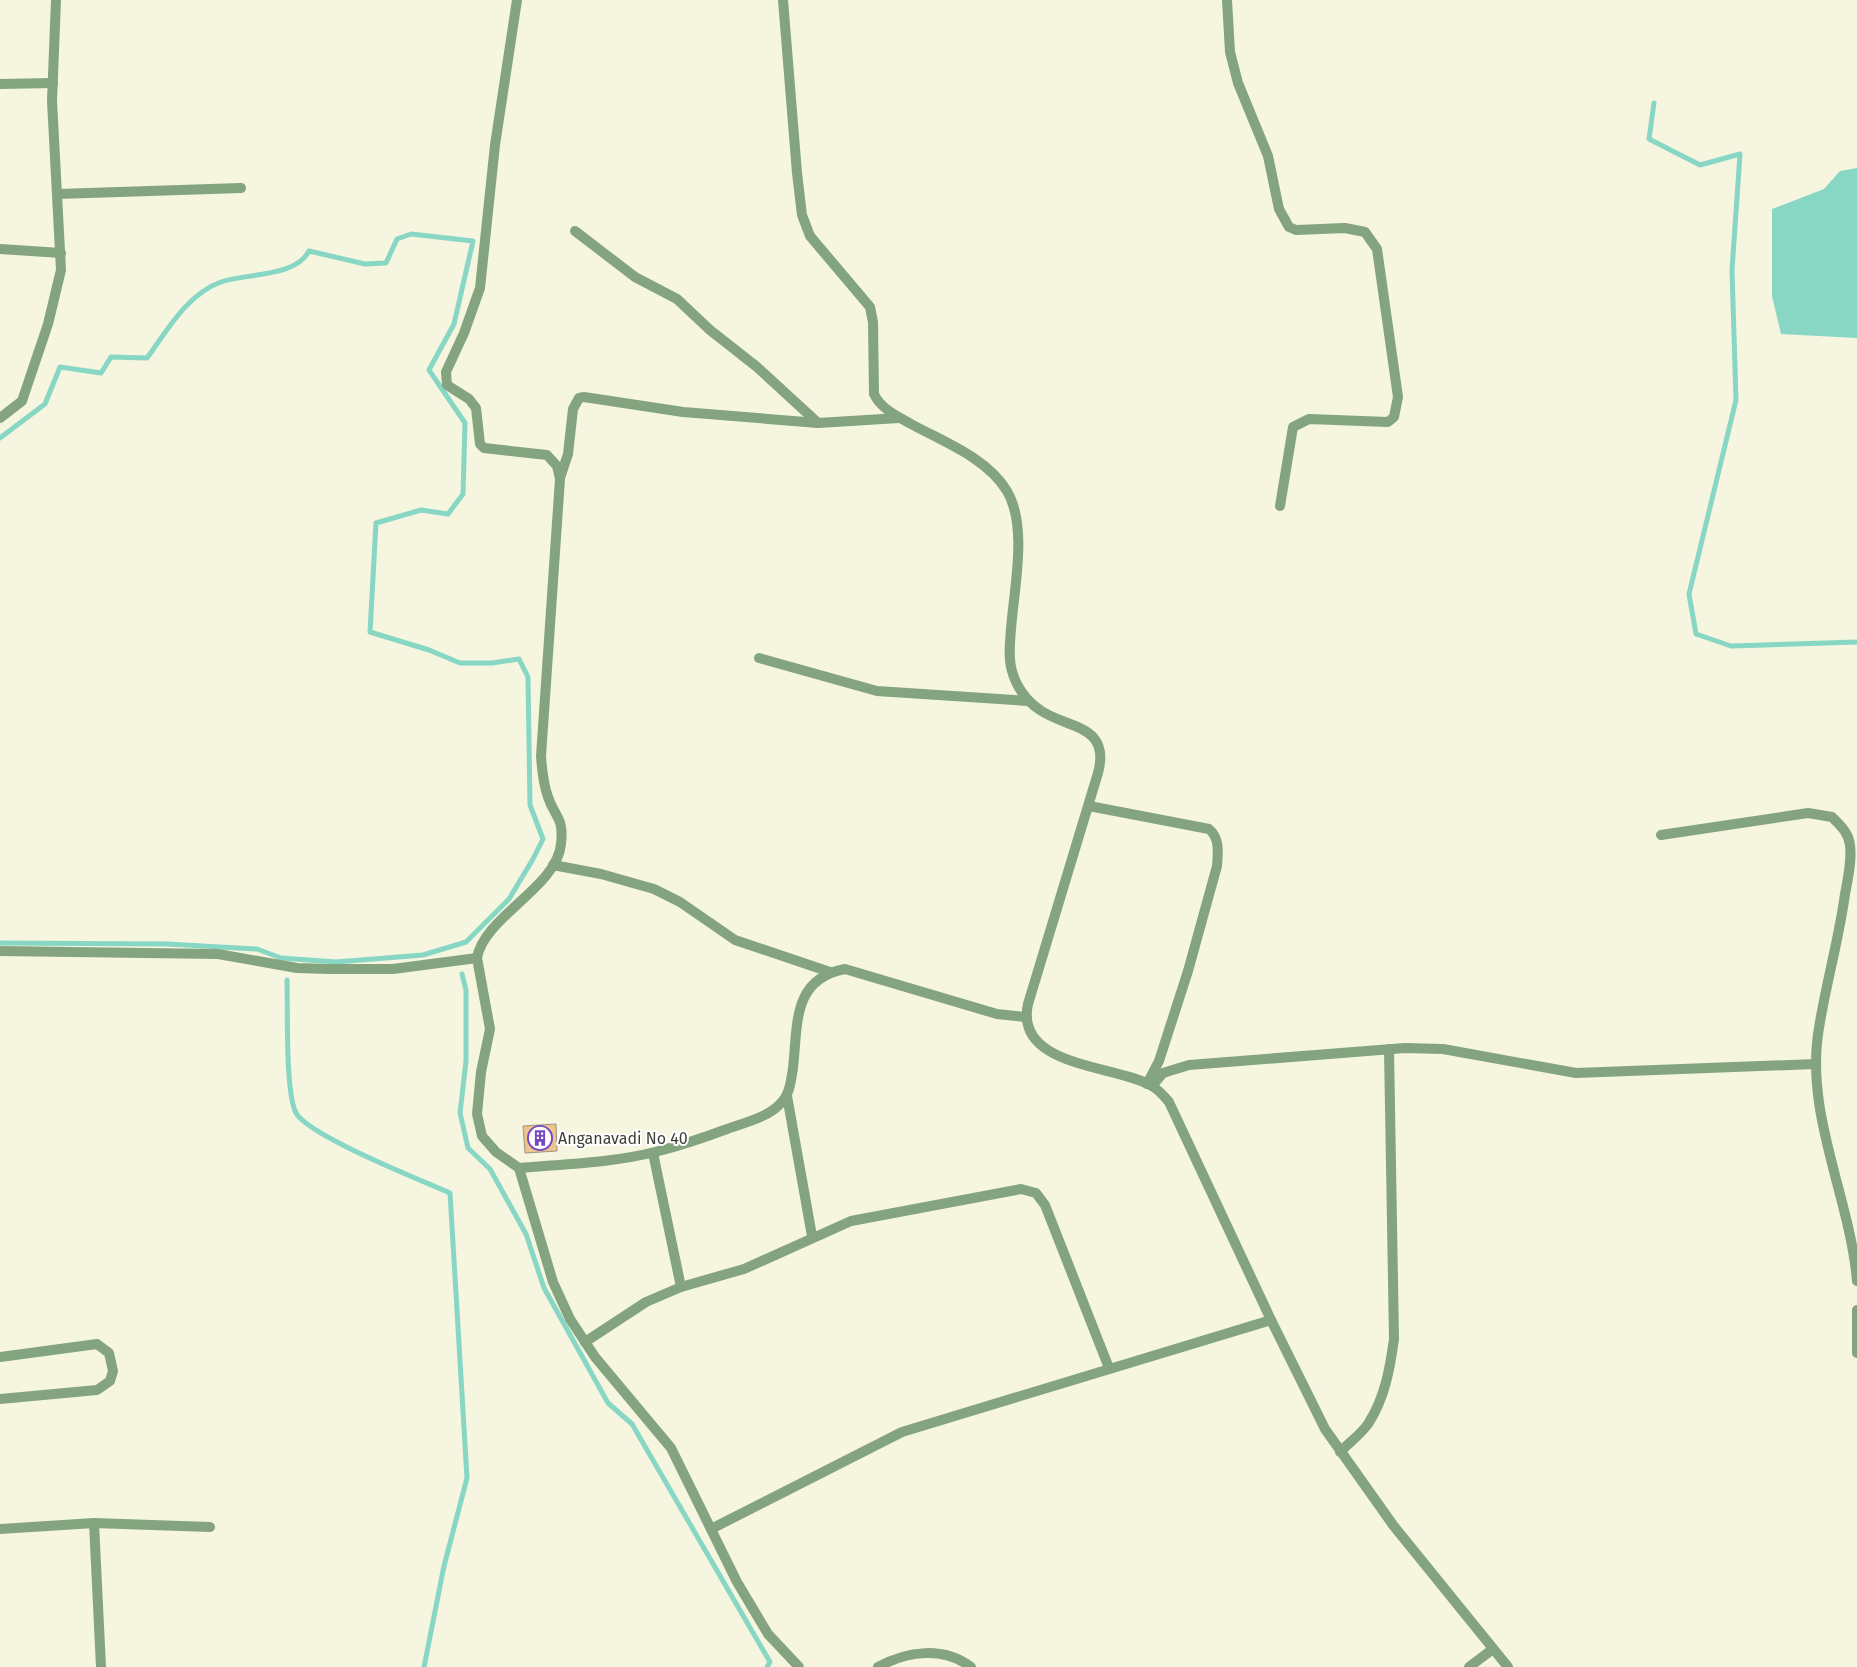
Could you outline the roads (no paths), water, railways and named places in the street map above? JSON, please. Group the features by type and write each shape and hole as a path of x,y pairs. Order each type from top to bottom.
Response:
{"street":[{"path":"0,418 22,401 48,324 61,270 53,83 56,0"},
{"path":"517,0 495,145 480,288 464,333 446,372 446,380 451,389 469,400 476,408 480,444 484,448 547,455 557,466 560,479"},
{"path":"783,0 802,215 810,236 870,307 873,322 874,394 884,407 900,418 984,465 997,477 1010,498 1018,522 1010,645 1011,669 1018,686 1028,701 1041,711 1078,726 1095,739 1101,762 1025,1017 1027,1026 1035,1038 1058,1056 1092,1069 1149,1084 1169,1102 1271,1320 1325,1429 1393,1525 1508,1667"},
{"path":"1227,0 1230,52 1238,84 1268,156 1283,218 1289,227 1305,231 1345,228 1365,232 1377,249 1398,397 1394,417 1388,422 1309,419 1292,427 1280,506"},
{"path":"0,84 53,83"},
{"path":"58,194 240,188"},
{"path":"576,231 636,277 677,300 710,330 757,367 818,423"},
{"path":"0,249 61,253"},
{"path":"787,1096 771,1111 744,1124 653,1153 608,1161 520,1168 496,1152 482,1136 478,1114 481,1072 490,1029 477,958 479,947 490,931 520,904 553,865 561,846 562,827 542,780 541,756 560,479 568,454 573,409 579,398 584,397 683,412 818,423 900,418"},
{"path":"759,658 878,691 1028,701"},
{"path":"1089,806 1209,829 1216,837 1219,850 1218,866 1188,972 1159,1061 1149,1084"},
{"path":"1661,835 1808,814 1832,817 1847,834 1850,845 1849,869 1840,933 1818,1029 1816,1064 1822,1122 1854,1255 1857,1281"},
{"path":"553,865 601,874 654,889 680,902 735,940 830,972"},
{"path":"0,951 218,954 290,967 329,969 393,969 477,958"},
{"path":"812,1236 787,1096 792,1076 800,1009 805,994 820,977 830,972 845,969 997,1014 1025,1017"},
{"path":"1149,1084 1163,1073 1189,1065 1389,1050 1443,1050 1576,1073 1816,1064"},
{"path":"1340,1452 1367,1425 1381,1398 1390,1371 1394,1339 1389,1050"},
{"path":"653,1153 681,1287"},
{"path":"520,1168 553,1282 570,1319 595,1357 671,1448 737,1582 768,1634 799,1667"},
{"path":"585,1342 646,1302 681,1287 744,1269 812,1236 850,1221 1021,1189 1030,1190 1040,1196 1045,1205 1109,1368"},
{"path":"1857,1310 1857,1353"},
{"path":"710,1529 902,1432 1271,1320"},
{"path":"0,1357 97,1344 109,1353 112,1371 110,1381 97,1390 0,1399"},
{"path":"0,1529 94,1523 210,1526"},
{"path":"94,1523 101,1667"},
{"path":"1469,1667 1493,1649"},
{"path":"878,1667 905,1657 931,1652 944,1653 971,1667"}],"water":[{"path":"1857,168 1857,338 1781,334 1772,296 1772,209 1824,189 1840,171"}],"waterway":[{"path":"1654,103 1649,139 1700,165 1740,154 1732,270 1736,400 1689,594 1696,634 1731,646 1857,642"},
{"path":"0,438 45,404 60,367 101,373 111,357 147,358 170,325 188,304 198,295 221,282 269,273 293,266 302,260 309,251 365,264 386,263 397,239 411,234 473,241 454,324 429,370 465,423 463,494 448,514 421,510 376,523 370,632 429,650 460,663 492,663 519,659 528,677 530,805 543,839 509,899 466,942 423,955 336,962 281,958 257,949 167,944 0,943"},
{"path":"462,974 466,990 466,1061 460,1113 468,1148 490,1169 526,1234 544,1288 608,1403 632,1424 770,1662 767,1667"},
{"path":"287,980 290,1087 296,1113 305,1123 343,1145 450,1193 467,1478 444,1566 424,1667"}],"place":[{"name":"Anganavadi No 40","path":"540,1138"}]}
